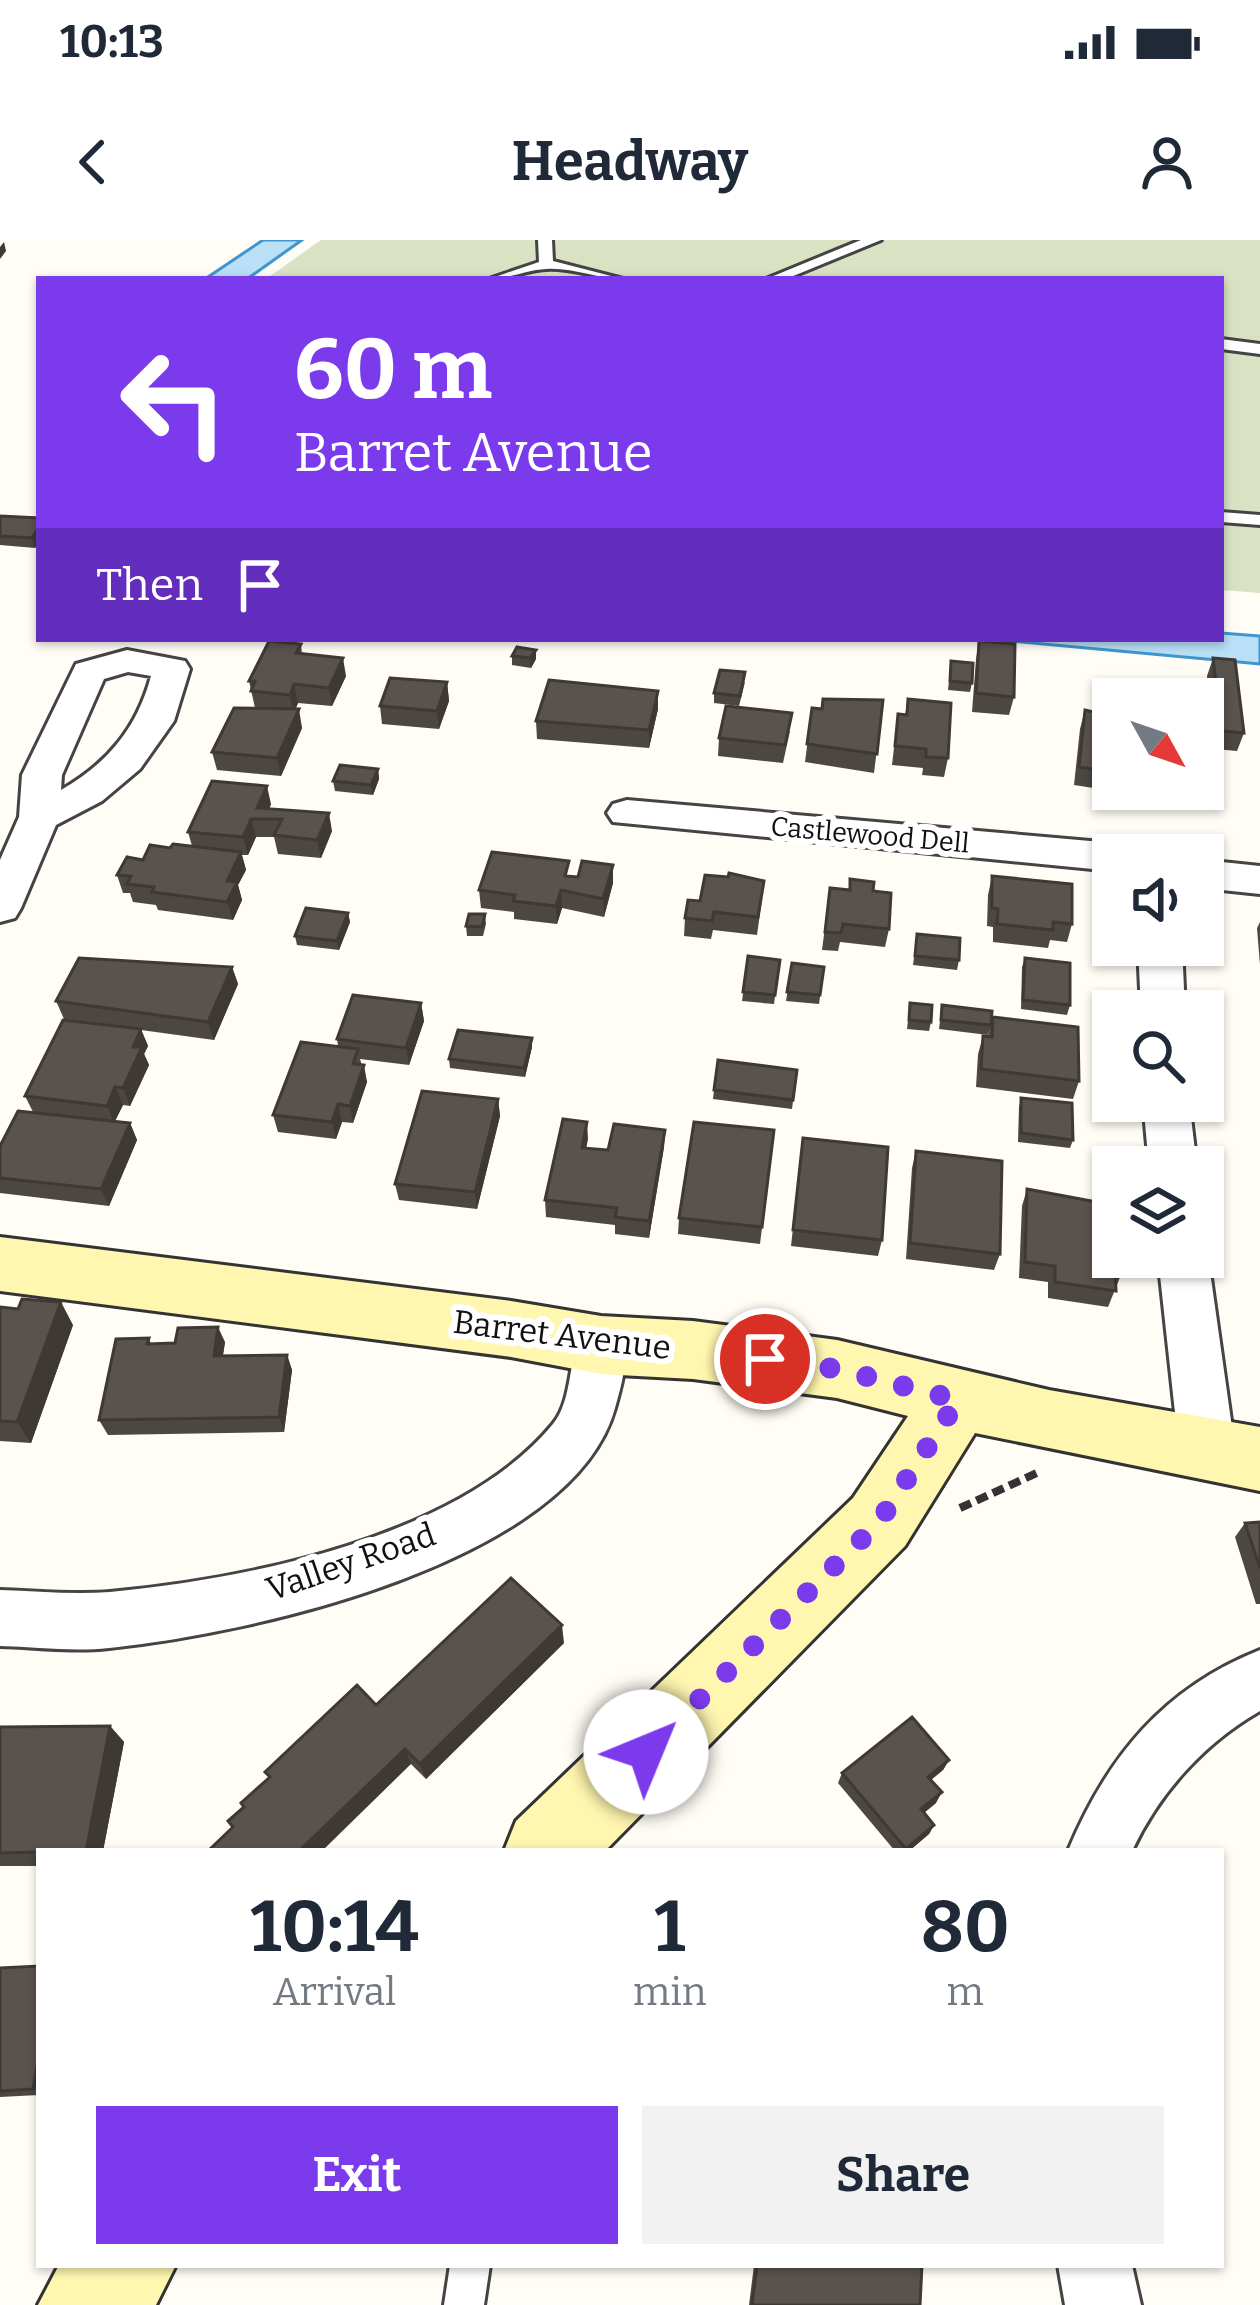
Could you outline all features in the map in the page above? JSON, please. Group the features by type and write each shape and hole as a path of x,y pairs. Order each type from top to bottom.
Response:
{"street":[{"path":"0,908 39,817 42,776 89,672 127,661 172,669 166,698 148,738 92,790 39,817"},
{"name":"Castlewood Dell","path":"627,813 1092,855"},
{"path":"1224,876 1260,880"},
{"name":"Barret Avenue","path":"0,1264 511,1329 601,1345 693,1350 837,1369 958,1400 1233,1454"},
{"path":"1188,1278 1233,1454"},
{"name":"Valley Road","path":"0,1618 106,1620 233,1600 325,1577 438,1535 540,1478 575,1439 601,1345"},
{"path":"550,1848 879,1522 958,1400"},
{"path":"1102,1848 1160,1751 1203,1712 1260,1678"},
{"path":"87,2305 125,2268"},
{"path":"1095,2268 1103,2305"}],"lane":[{"path":"545,240 546,264"},
{"path":"781,276 874,240"},
{"path":"506,276 546,264 602,276"},
{"path":"1224,344 1260,349"},
{"path":"1224,517 1260,520"},
{"path":"464,2305 470,2268"}],"green space":[{"path":"321,240 1260,240 1260,593 1224,590 1224,276 270,276"}],"water":[{"path":"263,240 302,240 251,276 209,276"},
{"path":"1224,633 1260,636 1260,664 1021,642 1224,642"}],"building":[{"path":"0,516 36,518 32,538 0,536"},
{"path":"268,642 301,644 296,653 343,658 329,688 294,684 290,695 251,691 255,681 249,681"},
{"path":"979,642 1015,644 1014,697 976,693"},
{"path":"517,647 536,650 530,658 512,656"},
{"path":"1213,658 1235,660 1244,733 1224,731 1224,678 1215,678"},
{"path":"951,661 973,663 972,683 950,681"},
{"path":"720,670 745,672 740,696 714,693"},
{"path":"390,678 447,682 437,711 380,706"},
{"path":"549,680 658,691 649,730 536,721"},
{"path":"823,699 883,700 877,754 807,744 812,708 822,709"},
{"path":"908,699 951,703 948,758 926,757 926,749 895,746 898,714 907,715"},
{"path":"726,706 792,713 785,745 719,738"},
{"path":"234,708 299,709 277,758 212,752"},
{"path":"1085,710 1092,712 1092,769 1079,767"},
{"path":"340,765 378,769 371,785 333,781"},
{"path":"212,781 267,786 257,808 329,813 317,840 274,835 282,819 251,819 243,837 188,832"},
{"path":"173,844 241,852 227,881 237,882 227,902 152,892 154,887 127,884 131,876 117,875 127,857 143,860 150,845 170,848"},
{"path":"492,852 569,861 565,876 578,877 582,861 613,865 603,899 561,890 556,906 513,901 515,895 479,890"},
{"path":"729,873 764,881 758,917 714,912 712,921 685,918 688,900 700,901 705,875 728,877"},
{"path":"992,876 1072,884 1072,924 1053,922 1053,930 997,924"},
{"path":"850,879 874,882 873,891 891,893 889,929 843,924 841,933 825,932 830,888 850,890"},
{"path":"306,908 348,913 337,941 295,936"},
{"path":"469,914 485,914 482,927 466,926"},
{"path":"917,934 960,938 959,960 915,956"},
{"path":"748,956 780,960 775,995 743,992"},
{"path":"79,958 232,967 208,1022 56,1001"},
{"path":"1025,958 1070,963 1070,1005 1023,1000"},
{"path":"792,963 824,967 820,995 787,992"},
{"path":"353,995 421,1003 406,1048 337,1039"},
{"path":"910,1003 932,1005 931,1022 909,1020"},
{"path":"942,1005 992,1011 991,1025 941,1020"},
{"path":"993,1017 1078,1027 1079,1081 981,1069 983,1036 992,1037"},
{"path":"63,1020 141,1029 133,1047 142,1047 123,1088 115,1087 107,1106 25,1096"},
{"path":"458,1030 532,1038 524,1068 449,1059"},
{"path":"301,1042 358,1049 353,1064 364,1065 350,1106 338,1104 332,1122 273,1115"},
{"path":"718,1060 797,1070 793,1100 714,1090"},
{"path":"422,1091 498,1099 475,1192 395,1184"},
{"path":"1021,1098 1072,1103 1073,1140 1021,1133"},
{"path":"18,1111 130,1123 101,1189 0,1178 0,1146"},
{"path":"563,1119 587,1122 582,1148 608,1150 614,1124 665,1130 649,1221 615,1217 617,1208 545,1200"},
{"path":"694,1122 774,1130 762,1227 679,1218"},
{"path":"803,1138 888,1147 882,1240 793,1230"},
{"path":"916,1151 1002,1161 1000,1254 910,1243"},
{"path":"1027,1189 1092,1201 1092,1278 1115,1278 1116,1291 1055,1282 1055,1266 1025,1262"},
{"path":"22,1299 61,1302 17,1422 0,1421 0,1307 18,1309"},
{"path":"218,1327 214,1356 287,1355 279,1417 99,1420 116,1339 175,1343 178,1328"},
{"path":"1260,1522 1260,1568 1245,1523"},
{"path":"511,1578 562,1625 420,1764 405,1749 302,1848 211,1848 233,1827 228,1821 244,1807 241,1803 270,1777 265,1772 357,1685 376,1705"},
{"path":"912,1717 949,1760 928,1777 942,1792 921,1809 934,1825 907,1848 842,1773"},
{"path":"110,1726 87,1848 0,1853 0,1727"},
{"path":"36,1966 33,2089 0,2091 0,1968"},
{"path":"757,2268 922,2268 920,2305 752,2305"}],"route":[{"path":"646,1752 879,1522 958,1400 837,1369 765,1359"}]}
